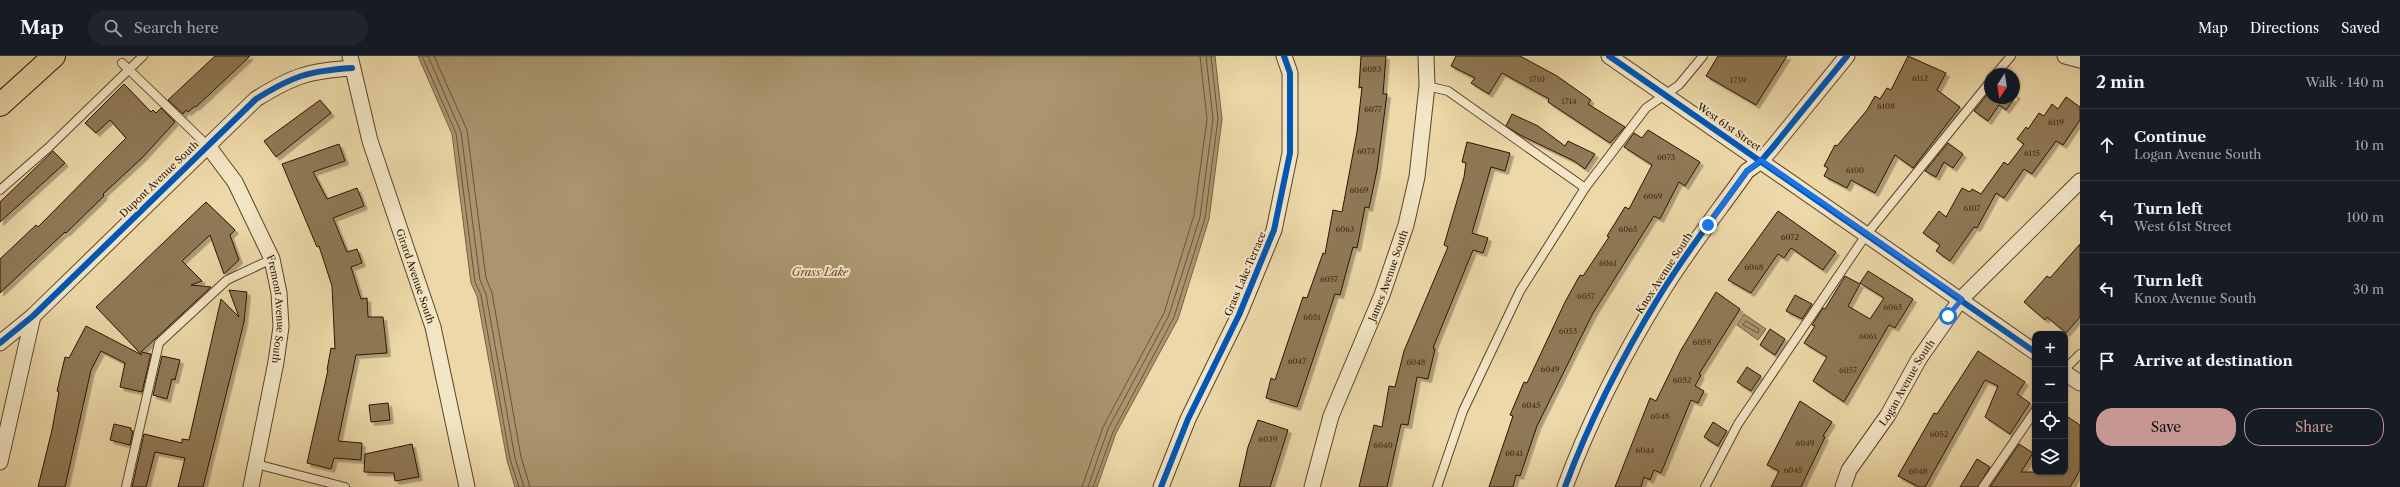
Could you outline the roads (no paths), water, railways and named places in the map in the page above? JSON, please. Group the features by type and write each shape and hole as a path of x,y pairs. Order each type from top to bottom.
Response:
{"highway":[{"path":"0,106 54,56"}],"street":[{"name":"Grass Lake Terrace","path":"1161,487 1188,419 1239,315 1274,230 1290,154 1290,73 1284,56"},
{"name":"James Avenue South","path":"1312,487 1331,416 1379,302 1406,225 1417,177 1427,86 1426,56"},
{"name":"West 61st Street","path":"1609,56 1761,160 1866,235 1962,299 2032,350"},
{"name":"Knox Avenue South","path":"1565,487 1583,436 1618,366 1660,294 1747,171 1761,160 1847,56"},
{"path":"2065,56 2080,60"},
{"name":"Dupont Avenue South","path":"0,343 33,316 256,99 285,81 317,70 351,62"},
{"name":"Girard Avenue South","path":"351,62 370,142 433,327 467,487"},
{"name":"Fremont Avenue South","path":"208,146 235,182 272,259 278,293 281,327 276,362 251,487"},
{"name":"Logan Avenue South","path":"1843,487 1849,470 1888,415 1919,359 1962,299 2080,181"},
{"path":"0,462 33,316"},
{"path":"2068,375 2080,383"}],"lane":[{"path":"0,190 143,56"},
{"path":"1437,487 1463,411 1520,291 1586,188 1646,108 1679,85 1703,56"},
{"path":"2001,68 2011,56"},
{"path":"122,63 208,146"},
{"path":"1427,86 1448,90 1586,188"},
{"path":"1705,487 1738,424 1866,235 1984,89"},
{"path":"126,487 159,344 227,280 272,259"},
{"path":"2067,367 2080,354"},
{"path":"1983,487 2032,415"},
{"path":"256,464 345,487"}],"water":[{"name":"Grass Lake","path":"418,56 1215,56 1222,119 1209,219 1178,319 1116,433 1097,487 515,487 507,460 477,296 471,283 452,134"},
{"path":"1744,314 1766,329 1758,340 1737,325"}]}
